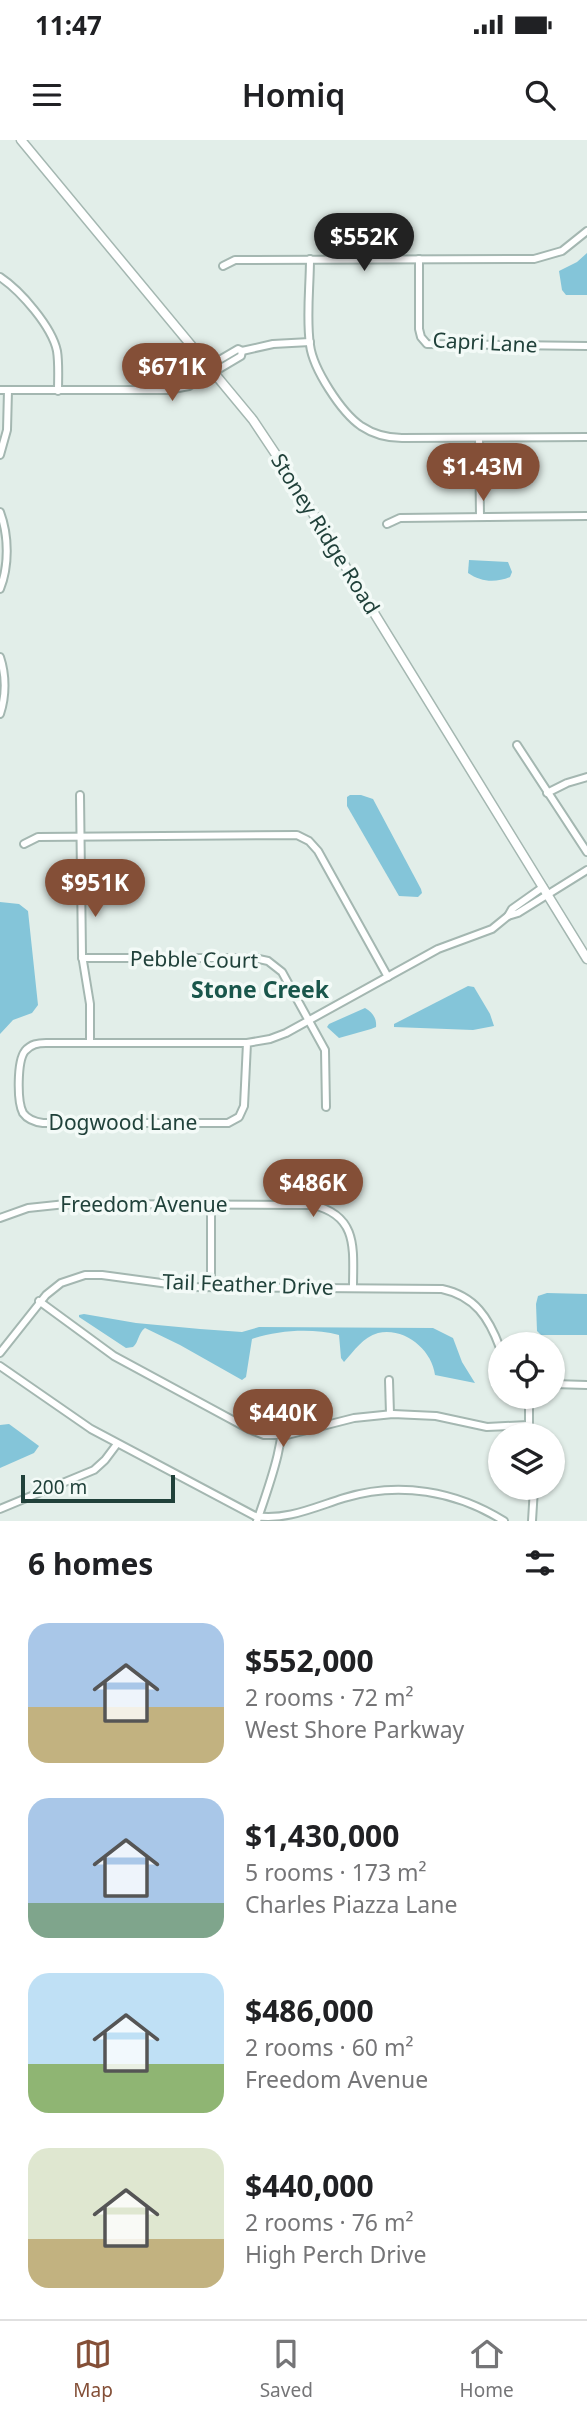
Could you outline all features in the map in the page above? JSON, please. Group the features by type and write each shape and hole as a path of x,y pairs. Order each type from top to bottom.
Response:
{"street":[{"name":"Stoney Ridge Road","path":"21,140 253,420 587,958"},
{"path":"223,266 235,260 540,258 562,251 587,231"},
{"path":"310,259 310,342 314,360 347,413 362,426 395,438 587,438"},
{"name":"Capri Lane","path":"419,259 419,329 427,344 587,346"},
{"path":"0,277 18,292 52,335 58,356 58,391"},
{"path":"0,455 7,430 4,390 168,390 188,386 238,349 242,351 273,344 310,342"},
{"path":"479,438 480,516"},
{"path":"0,512 6,544 5,570 0,590"},
{"path":"387,524 400,518 587,516"},
{"path":"0,657 4,673 4,691 0,715"},
{"path":"517,745 587,852"},
{"path":"547,793 587,777"},
{"path":"80,795 82,958 90,1004 90,1043 247,1043 277,1037 438,949 492,929 508,916 512,909 587,870"},
{"path":"24,844 38,837 301,836 312,843 321,854 388,977"},
{"name":"Pebble Court","path":"82,958 264,960 273,964 282,972 326,1053 326,1107"},
{"name":"Dogwood Lane","path":"90,1043 40,1043 32,1045 25,1052 20,1064 19,1100 27,1117 43,1124 230,1122 239,1116 244,1106 247,1043"},
{"name":"Freedom Avenue","path":"0,1218 21,1210 48,1205 307,1205 330,1212 345,1224 351,1236 353,1288"},
{"path":"211,1205 211,1287"},
{"name":"Tail Feather Drive","path":"0,1353 39,1301 61,1283 90,1275 183,1286 433,1288 456,1293 473,1303 483,1313 494,1332"},
{"path":"39,1301 125,1362 264,1435 282,1436 354,1418 390,1414 436,1416 488,1427"},
{"path":"0,1366 65,1413 117,1444 258,1519 283,1517 357,1494 400,1489 463,1500 504,1521"},
{"path":"389,1380 390,1414"},
{"path":"565,1384 587,1385"},
{"path":"258,1519 276,1466 282,1436 284,1396"},
{"path":"0,1509 94,1470 117,1444"},
{"path":"532,1521 533,1500"}],"water":[{"path":"587,253 587,295 566,295 562,290 559,271 577,262"},
{"path":"469,560 508,562 512,572 510,577 504,579 483,580 468,573"},
{"path":"350,795 373,799 421,889 422,893 418,897 399,896 347,806 347,797"},
{"path":"0,902 19,904 28,911 38,1005 32,1013 13,1020 0,1034"},
{"path":"468,986 474,987 494,1026 473,1030 394,1027 394,1024"},
{"path":"365,1008 374,1016 376,1027 339,1038 327,1027 329,1024"},
{"path":"547,1293 587,1294 587,1335 538,1332 538,1296"},
{"path":"84,1314 136,1323 242,1332 259,1327 433,1328 453,1338 462,1362 475,1383 435,1375 429,1357 416,1342 388,1332 368,1338 344,1362 341,1358 339,1335 307,1331 284,1332 252,1339 246,1377 242,1380 145,1328 135,1345 126,1348 79,1317"},
{"path":"9,1424 39,1446 34,1453 0,1468 0,1425"}],"district":[{"name":"Stone Creek","path":"260,990"}]}
